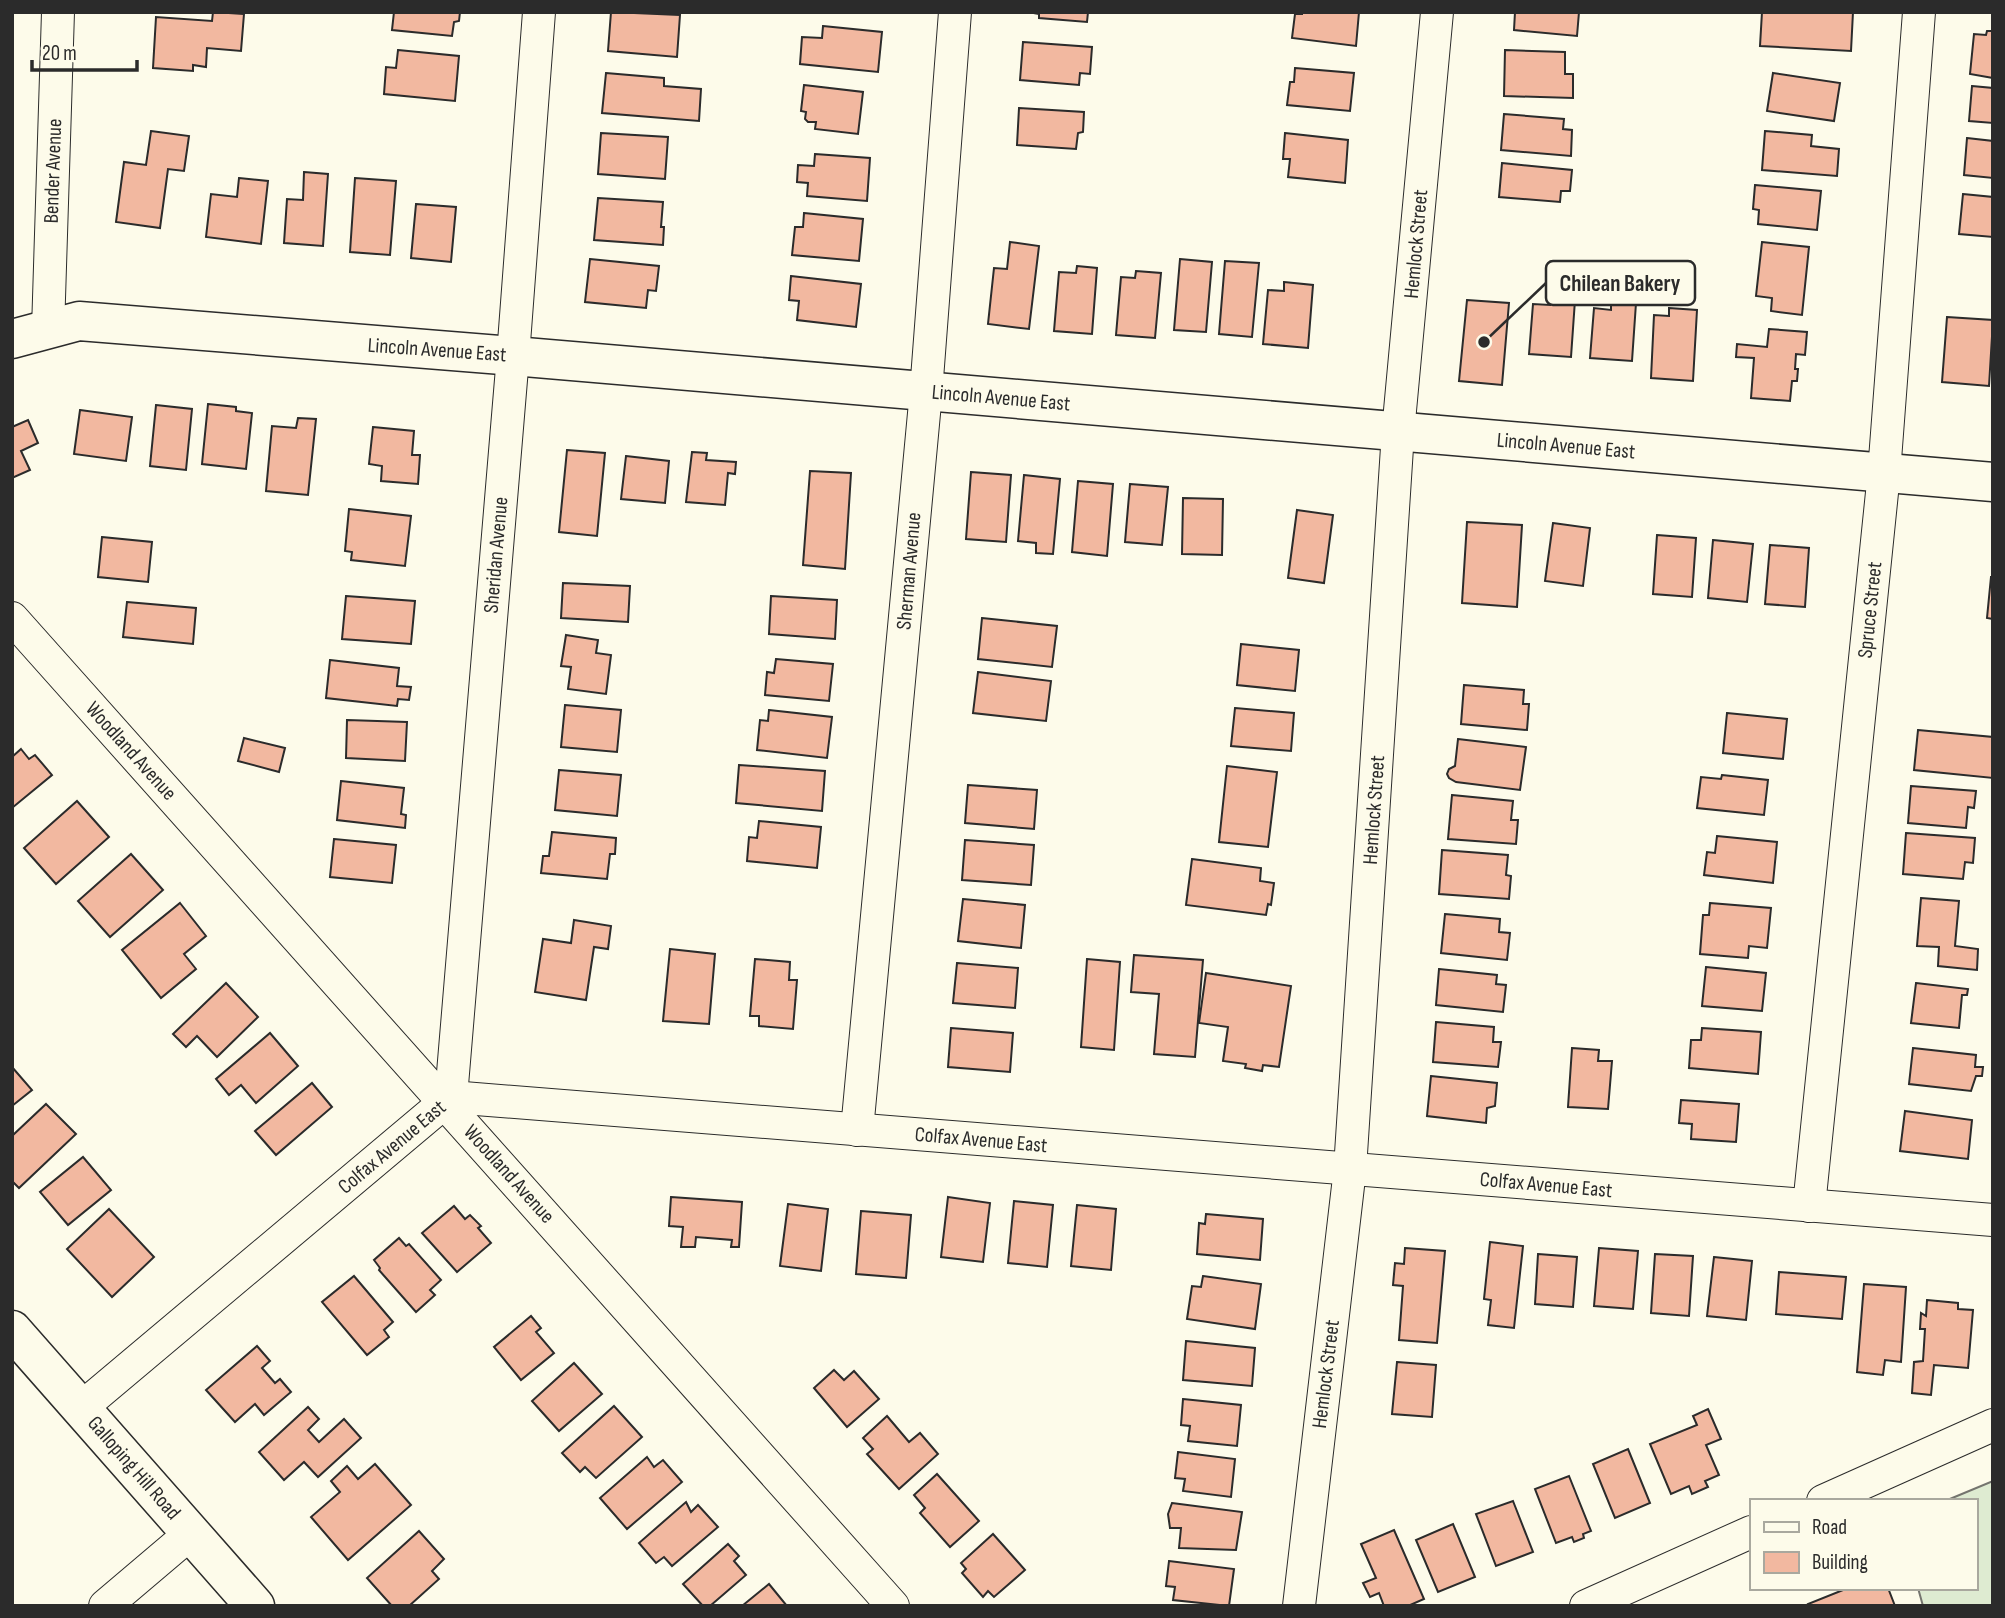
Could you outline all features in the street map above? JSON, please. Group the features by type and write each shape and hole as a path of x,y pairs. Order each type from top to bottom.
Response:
{"street":[{"name":"Bender Avenue","path":"30,334 58,12"},
{"name":"Sheridan Avenue","path":"448,1100 513,356 539,12"},
{"name":"Sherman Avenue","path":"857,1130 926,392 955,12"},
{"name":"Hemlock Street","path":"1299,1606 1350,1169 1398,432 1437,12"},
{"name":"Spruce Street","path":"1809,1206 1884,473 1919,12"},
{"name":"Lincoln Avenue East","path":"30,334 79,321 1993,482"},
{"name":"Woodland Avenue","path":"12,618 448,1100 893,1606"},
{"name":"Colfax Avenue East","path":"81,1408 448,1100 1993,1220"},
{"name":"Galloping Hill Road","path":"12,1330 255,1606"},
{"path":"1827,1499 1993,1425"},
{"path":"1586,1606 1750,1532"},
{"path":"105,1606 191,1533"}],"green space":[{"path":"1993,1481 1993,1606 1923,1606 1919,1590 1977,1590 1977,1499 1950,1499"}],"building":[{"path":"213,12 244,14 241,51 207,48 206,67 193,65 193,71 153,68 156,17 212,21"},
{"path":"394,12 460,12 459,21 454,22 452,36 392,30"},
{"path":"611,12 680,15 677,57 608,51"},
{"path":"1028,12 1088,12 1087,22 1039,18 1039,14"},
{"path":"1359,12 1356,46 1292,38 1295,14"},
{"path":"1515,12 1579,12 1577,36 1514,30"},
{"path":"1762,12 1853,12 1851,51 1760,46"},
{"path":"823,26 882,32 878,72 800,64 802,37 822,38"},
{"path":"1987,31 1993,31 1993,78 1970,74 1974,34 1986,35"},
{"path":"1023,42 1092,47 1090,74 1080,73 1079,85 1020,80"},
{"path":"398,50 459,56 455,101 384,94 386,67 396,68"},
{"path":"1505,50 1565,52 1565,74 1573,74 1573,98 1504,96"},
{"path":"1295,68 1354,73 1350,111 1287,105"},
{"path":"606,73 664,78 664,86 701,89 699,121 602,113"},
{"path":"1773,73 1840,83 1834,121 1767,111"},
{"path":"804,85 863,92 858,134 815,129 816,122 808,122 805,119 806,112 801,111"},
{"path":"1972,86 1993,88 1993,123 1969,121"},
{"path":"1019,108 1084,112 1083,132 1078,133 1076,149 1017,145"},
{"path":"1504,114 1564,119 1563,129 1572,130 1571,156 1501,150"},
{"path":"151,131 189,136 184,171 168,169 160,228 116,222 124,162 146,165"},
{"path":"1765,131 1812,135 1811,146 1839,149 1837,176 1762,170"},
{"path":"601,133 668,137 665,179 598,174"},
{"path":"1285,133 1348,140 1345,183 1288,177 1290,159 1283,159"},
{"path":"1967,138 1993,141 1993,178 1964,175"},
{"path":"815,154 870,158 867,201 807,196 808,183 797,182 798,165 814,166"},
{"path":"1502,163 1572,170 1570,191 1561,191 1560,202 1499,197"},
{"path":"304,172 328,174 323,246 284,243 287,199 303,200"},
{"path":"239,178 268,181 261,244 206,237 211,194 237,197"},
{"path":"355,178 396,181 390,255 350,252"},
{"path":"1755,185 1821,191 1817,230 1758,224 1759,210 1753,209"},
{"path":"1963,194 1993,197 1993,237 1959,234"},
{"path":"598,198 663,202 663,245 594,240"},
{"path":"416,204 456,207 451,262 411,258"},
{"path":"804,213 863,219 859,261 792,255 795,227 803,227"},
{"path":"1010,242 1039,246 1029,329 988,324 994,268 1007,269"},
{"path":"1762,242 1809,247 1802,315 1771,311 1772,298 1756,296"},
{"path":"590,259 659,266 656,291 648,290 646,308 585,302"},
{"path":"1180,259 1212,262 1206,332 1174,330"},
{"path":"1225,261 1259,263 1252,337 1219,334"},
{"path":"1077,266 1097,268 1092,334 1054,331 1059,272 1076,273"},
{"path":"1136,271 1161,273 1155,338 1116,335 1121,277 1135,278"},
{"path":"791,276 861,284 856,327 797,320 799,301 789,300"},
{"path":"1284,282 1313,285 1308,348 1263,344 1268,290 1284,291"},
{"path":"1550,298 1575,300 1571,357 1529,354 1533,304 1550,305"},
{"path":"1467,300 1509,303 1502,385 1459,381"},
{"path":"1611,301 1636,303 1632,361 1590,358 1594,308 1611,310"},
{"path":"1669,308 1697,310 1693,381 1651,378 1654,315 1669,316"},
{"path":"1947,317 1993,320 1989,386 1942,382"},
{"path":"1769,329 1807,332 1805,355 1796,354 1797,381 1792,381 1790,401 1751,398 1754,358 1736,357 1737,344 1767,347"},
{"path":"208,404 236,407 236,411 252,413 246,469 202,464"},
{"path":"156,405 192,409 186,470 150,466"},
{"path":"80,410 132,417 126,461 74,454"},
{"path":"298,418 316,419 308,495 266,491 272,426 296,428"},
{"path":"28,420 38,443 21,451 30,470 12,478 12,427"},
{"path":"373,427 414,431 412,455 420,455 418,484 381,481 382,466 369,464"},
{"path":"567,450 605,453 597,536 559,532"},
{"path":"692,452 707,453 706,460 736,462 735,474 728,473 725,505 686,502"},
{"path":"626,456 669,461 665,503 621,499"},
{"path":"810,471 851,473 845,569 803,565"},
{"path":"971,472 1011,475 1006,542 966,539"},
{"path":"1024,475 1060,479 1053,554 1036,553 1036,543 1018,541"},
{"path":"1078,481 1113,484 1107,556 1072,552"},
{"path":"1130,484 1168,487 1162,545 1125,542"},
{"path":"1183,498 1223,499 1222,555 1182,554"},
{"path":"349,509 411,516 405,566 351,560 352,552 345,551"},
{"path":"1297,510 1333,515 1324,583 1288,578"},
{"path":"1467,522 1522,525 1517,607 1462,603"},
{"path":"1553,523 1590,528 1583,586 1545,581"},
{"path":"1657,535 1696,538 1692,597 1653,594"},
{"path":"102,537 152,542 148,582 98,577"},
{"path":"1713,540 1753,544 1747,602 1708,598"},
{"path":"1770,545 1809,548 1805,607 1765,604"},
{"path":"1993,577 1993,619 1987,618"},
{"path":"563,583 630,586 628,622 561,618"},
{"path":"346,596 415,601 411,644 342,639"},
{"path":"771,596 837,600 835,639 769,634"},
{"path":"127,602 196,608 193,644 123,637"},
{"path":"982,618 1057,626 1052,667 978,659"},
{"path":"566,635 598,640 596,653 611,655 606,694 568,689 571,667 561,666"},
{"path":"1241,644 1299,650 1295,691 1237,685"},
{"path":"776,659 833,664 829,701 765,695 767,672 774,673"},
{"path":"330,660 399,668 397,686 411,687 409,700 398,699 397,706 326,698"},
{"path":"978,672 1051,681 1046,721 973,713"},
{"path":"1464,685 1524,690 1523,704 1529,704 1527,730 1461,724"},
{"path":"565,705 621,710 617,752 561,747"},
{"path":"1235,708 1294,713 1291,751 1231,746"},
{"path":"769,710 832,717 827,758 757,750 760,720 768,721"},
{"path":"1727,713 1787,719 1783,759 1723,753"},
{"path":"347,720 407,722 405,761 346,758"},
{"path":"1918,730 1993,737 1993,778 1914,770"},
{"path":"244,738 285,748 279,772 238,761"},
{"path":"1458,739 1526,747 1520,790 1456,782 1449,778 1449,769 1455,766"},
{"path":"21,749 29,759 35,755 52,775 12,808 12,757"},
{"path":"739,765 825,771 822,811 736,803"},
{"path":"1227,766 1277,772 1268,847 1219,842"},
{"path":"559,770 621,775 617,816 555,810"},
{"path":"1722,775 1768,780 1764,815 1697,808 1701,777 1721,779"},
{"path":"341,781 404,788 401,814 406,815 405,828 337,820"},
{"path":"968,785 1037,790 1034,829 965,823"},
{"path":"1911,786 1976,791 1974,808 1968,807 1966,828 1908,823"},
{"path":"1452,795 1513,801 1511,820 1518,820 1516,844 1448,839"},
{"path":"77,801 109,837 56,884 24,848"},
{"path":"759,821 821,827 817,868 747,861 749,837 757,838"},
{"path":"552,832 616,838 615,854 610,854 607,879 541,873 543,856 549,856"},
{"path":"1906,833 1975,838 1973,863 1965,862 1963,879 1903,874"},
{"path":"1717,836 1777,842 1773,883 1704,875 1707,852 1715,853"},
{"path":"334,839 396,845 392,883 330,877"},
{"path":"965,840 1034,845 1031,885 962,880"},
{"path":"1442,850 1508,855 1506,875 1511,876 1509,899 1439,894"},
{"path":"131,854 163,890 110,937 78,901"},
{"path":"1192,859 1261,868 1260,881 1274,883 1271,905 1268,904 1266,915 1186,905"},
{"path":"1921,898 1959,901 1955,946 1978,949 1977,970 1938,966 1939,947 1917,946"},
{"path":"963,899 1025,905 1021,948 958,941"},
{"path":"180,903 206,936 184,954 196,969 161,998 122,950"},
{"path":"1710,903 1771,908 1767,948 1749,946 1748,958 1700,954 1703,915 1709,915"},
{"path":"1445,914 1500,919 1499,932 1510,933 1507,960 1441,953"},
{"path":"574,920 611,926 608,949 594,947 586,1000 535,992 543,939 571,943"},
{"path":"670,949 715,954 709,1024 663,1021"},
{"path":"1134,955 1203,960 1195,1057 1154,1054 1159,994 1131,992"},
{"path":"755,959 790,962 789,980 797,980 793,1029 759,1026 759,1016 750,1016"},
{"path":"1087,959 1120,962 1114,1050 1081,1047"},
{"path":"957,963 1018,968 1015,1008 953,1003"},
{"path":"1706,967 1766,973 1762,1011 1702,1006"},
{"path":"1439,969 1497,975 1496,984 1506,985 1503,1012 1436,1005"},
{"path":"1206,973 1291,986 1279,1067 1263,1065 1262,1071 1245,1068 1246,1064 1223,1061 1228,1027 1199,1023"},
{"path":"226,983 258,1017 217,1057 197,1036 186,1047 173,1034"},
{"path":"1916,983 1968,989 1967,995 1962,995 1959,1028 1911,1023"},
{"path":"1436,1022 1494,1027 1493,1042 1501,1042 1498,1067 1433,1062"},
{"path":"951,1028 1013,1033 1010,1072 948,1067"},
{"path":"1702,1028 1761,1032 1758,1074 1689,1068 1691,1040 1701,1040"},
{"path":"270,1033 298,1066 256,1103 241,1085 229,1095 216,1079"},
{"path":"1572,1048 1599,1050 1598,1061 1612,1061 1608,1109 1568,1107"},
{"path":"1913,1048 1976,1055 1975,1067 1983,1067 1982,1076 1976,1076 1971,1091 1909,1084"},
{"path":"12,1067 32,1090 12,1106"},
{"path":"1431,1076 1497,1083 1495,1106 1487,1108 1486,1123 1427,1116"},
{"path":"312,1083 332,1107 276,1155 255,1131"},
{"path":"1681,1100 1739,1104 1736,1142 1691,1139 1692,1124 1679,1123"},
{"path":"46,1104 76,1134 19,1188 12,1181 12,1136"},
{"path":"1905,1111 1972,1120 1968,1159 1900,1151"},
{"path":"83,1157 111,1190 68,1225 40,1192"},
{"path":"671,1197 742,1202 739,1247 731,1247 732,1240 696,1237 695,1247 681,1247 683,1227 669,1226"},
{"path":"948,1197 990,1203 983,1262 941,1257"},
{"path":"1014,1201 1053,1205 1047,1267 1008,1263"},
{"path":"788,1204 828,1209 821,1271 780,1266"},
{"path":"1077,1205 1116,1209 1111,1270 1071,1266"},
{"path":"454,1206 465,1219 470,1215 481,1226 478,1228 491,1243 457,1272 422,1233"},
{"path":"109,1209 154,1257 112,1297 67,1249"},
{"path":"861,1211 911,1215 906,1278 856,1274"},
{"path":"1206,1214 1263,1219 1260,1260 1197,1254 1199,1223 1205,1224"},
{"path":"399,1238 406,1246 409,1244 441,1280 430,1290 435,1295 416,1312 379,1270 374,1260"},
{"path":"1490,1242 1523,1246 1514,1328 1488,1325 1491,1300 1484,1299"},
{"path":"1405,1248 1445,1251 1437,1343 1399,1340 1403,1286 1393,1285 1395,1263 1404,1264"},
{"path":"1599,1248 1638,1251 1633,1309 1594,1306"},
{"path":"1538,1254 1577,1257 1573,1307 1535,1304"},
{"path":"1655,1254 1693,1256 1689,1316 1651,1313"},
{"path":"1714,1257 1752,1261 1746,1320 1707,1316"},
{"path":"1779,1272 1846,1277 1842,1319 1776,1314"},
{"path":"354,1276 393,1322 384,1330 389,1337 367,1355 322,1302"},
{"path":"1203,1276 1261,1284 1255,1329 1187,1319 1192,1286 1201,1287"},
{"path":"1864,1284 1906,1287 1901,1362 1885,1360 1883,1375 1857,1372"},
{"path":"1927,1300 1958,1303 1958,1309 1973,1310 1968,1368 1934,1365 1931,1395 1912,1393 1914,1362 1923,1361 1925,1329 1920,1329 1921,1313 1926,1316"},
{"path":"531,1316 541,1328 536,1332 554,1353 521,1380 494,1347"},
{"path":"1186,1341 1255,1348 1252,1386 1183,1380"},
{"path":"257,1346 270,1361 262,1368 275,1383 280,1379 291,1392 264,1415 255,1404 235,1422 206,1390"},
{"path":"1397,1362 1436,1365 1432,1417 1392,1414"},
{"path":"574,1363 602,1394 559,1431 532,1401"},
{"path":"834,1370 844,1380 854,1371 879,1399 847,1427 814,1388"},
{"path":"1183,1399 1241,1405 1237,1446 1188,1441 1190,1426 1181,1425"},
{"path":"614,1406 642,1437 596,1478 585,1467 580,1472 562,1453"},
{"path":"308,1407 319,1419 308,1430 319,1442 344,1419 361,1438 318,1477 304,1462 284,1480 259,1452"},
{"path":"1708,1409 1721,1439 1706,1445 1719,1475 1705,1481 1708,1487 1692,1494 1689,1486 1671,1494 1650,1444 1697,1425 1693,1416"},
{"path":"887,1416 909,1442 920,1433 938,1454 899,1489 867,1454 873,1449 863,1438"},
{"path":"1628,1449 1650,1503 1615,1518 1593,1464"},
{"path":"1178,1452 1235,1459 1231,1497 1183,1491 1185,1479 1175,1478"},
{"path":"647,1457 654,1467 663,1460 682,1482 627,1529 600,1498"},
{"path":"375,1464 411,1505 348,1560 311,1517 340,1492 331,1481 347,1466 358,1479"},
{"path":"937,1474 979,1521 950,1547 920,1513 925,1508 914,1495"},
{"path":"1569,1476 1591,1531 1574,1542 1572,1537 1556,1543 1535,1489"},
{"path":"1513,1501 1533,1552 1496,1566 1476,1514"},
{"path":"686,1502 691,1512 698,1505 718,1527 672,1566 664,1557 656,1563 639,1543"},
{"path":"1172,1503 1242,1512 1236,1550 1179,1548 1181,1528 1170,1528 1168,1514"},
{"path":"1453,1524 1475,1577 1438,1592 1416,1540"},
{"path":"1394,1530 1424,1599 1408,1606 1384,1606 1379,1593 1370,1597 1363,1583 1376,1578 1361,1544"},
{"path":"419,1531 444,1559 432,1571 439,1579 409,1606 392,1606 367,1578"},
{"path":"993,1534 1025,1570 994,1597 988,1591 983,1597 962,1573 966,1569 961,1563"},
{"path":"728,1544 739,1556 734,1561 746,1575 710,1606 703,1606 683,1584"},
{"path":"1169,1561 1234,1569 1229,1606 1173,1600 1175,1587 1166,1586"},
{"path":"769,1584 787,1606 742,1606"},
{"path":"1843,1590 1889,1590 1895,1606 1809,1606 1808,1604"}],"place":[{"name":"Chilean Bakery","path":"1484,342"}]}
